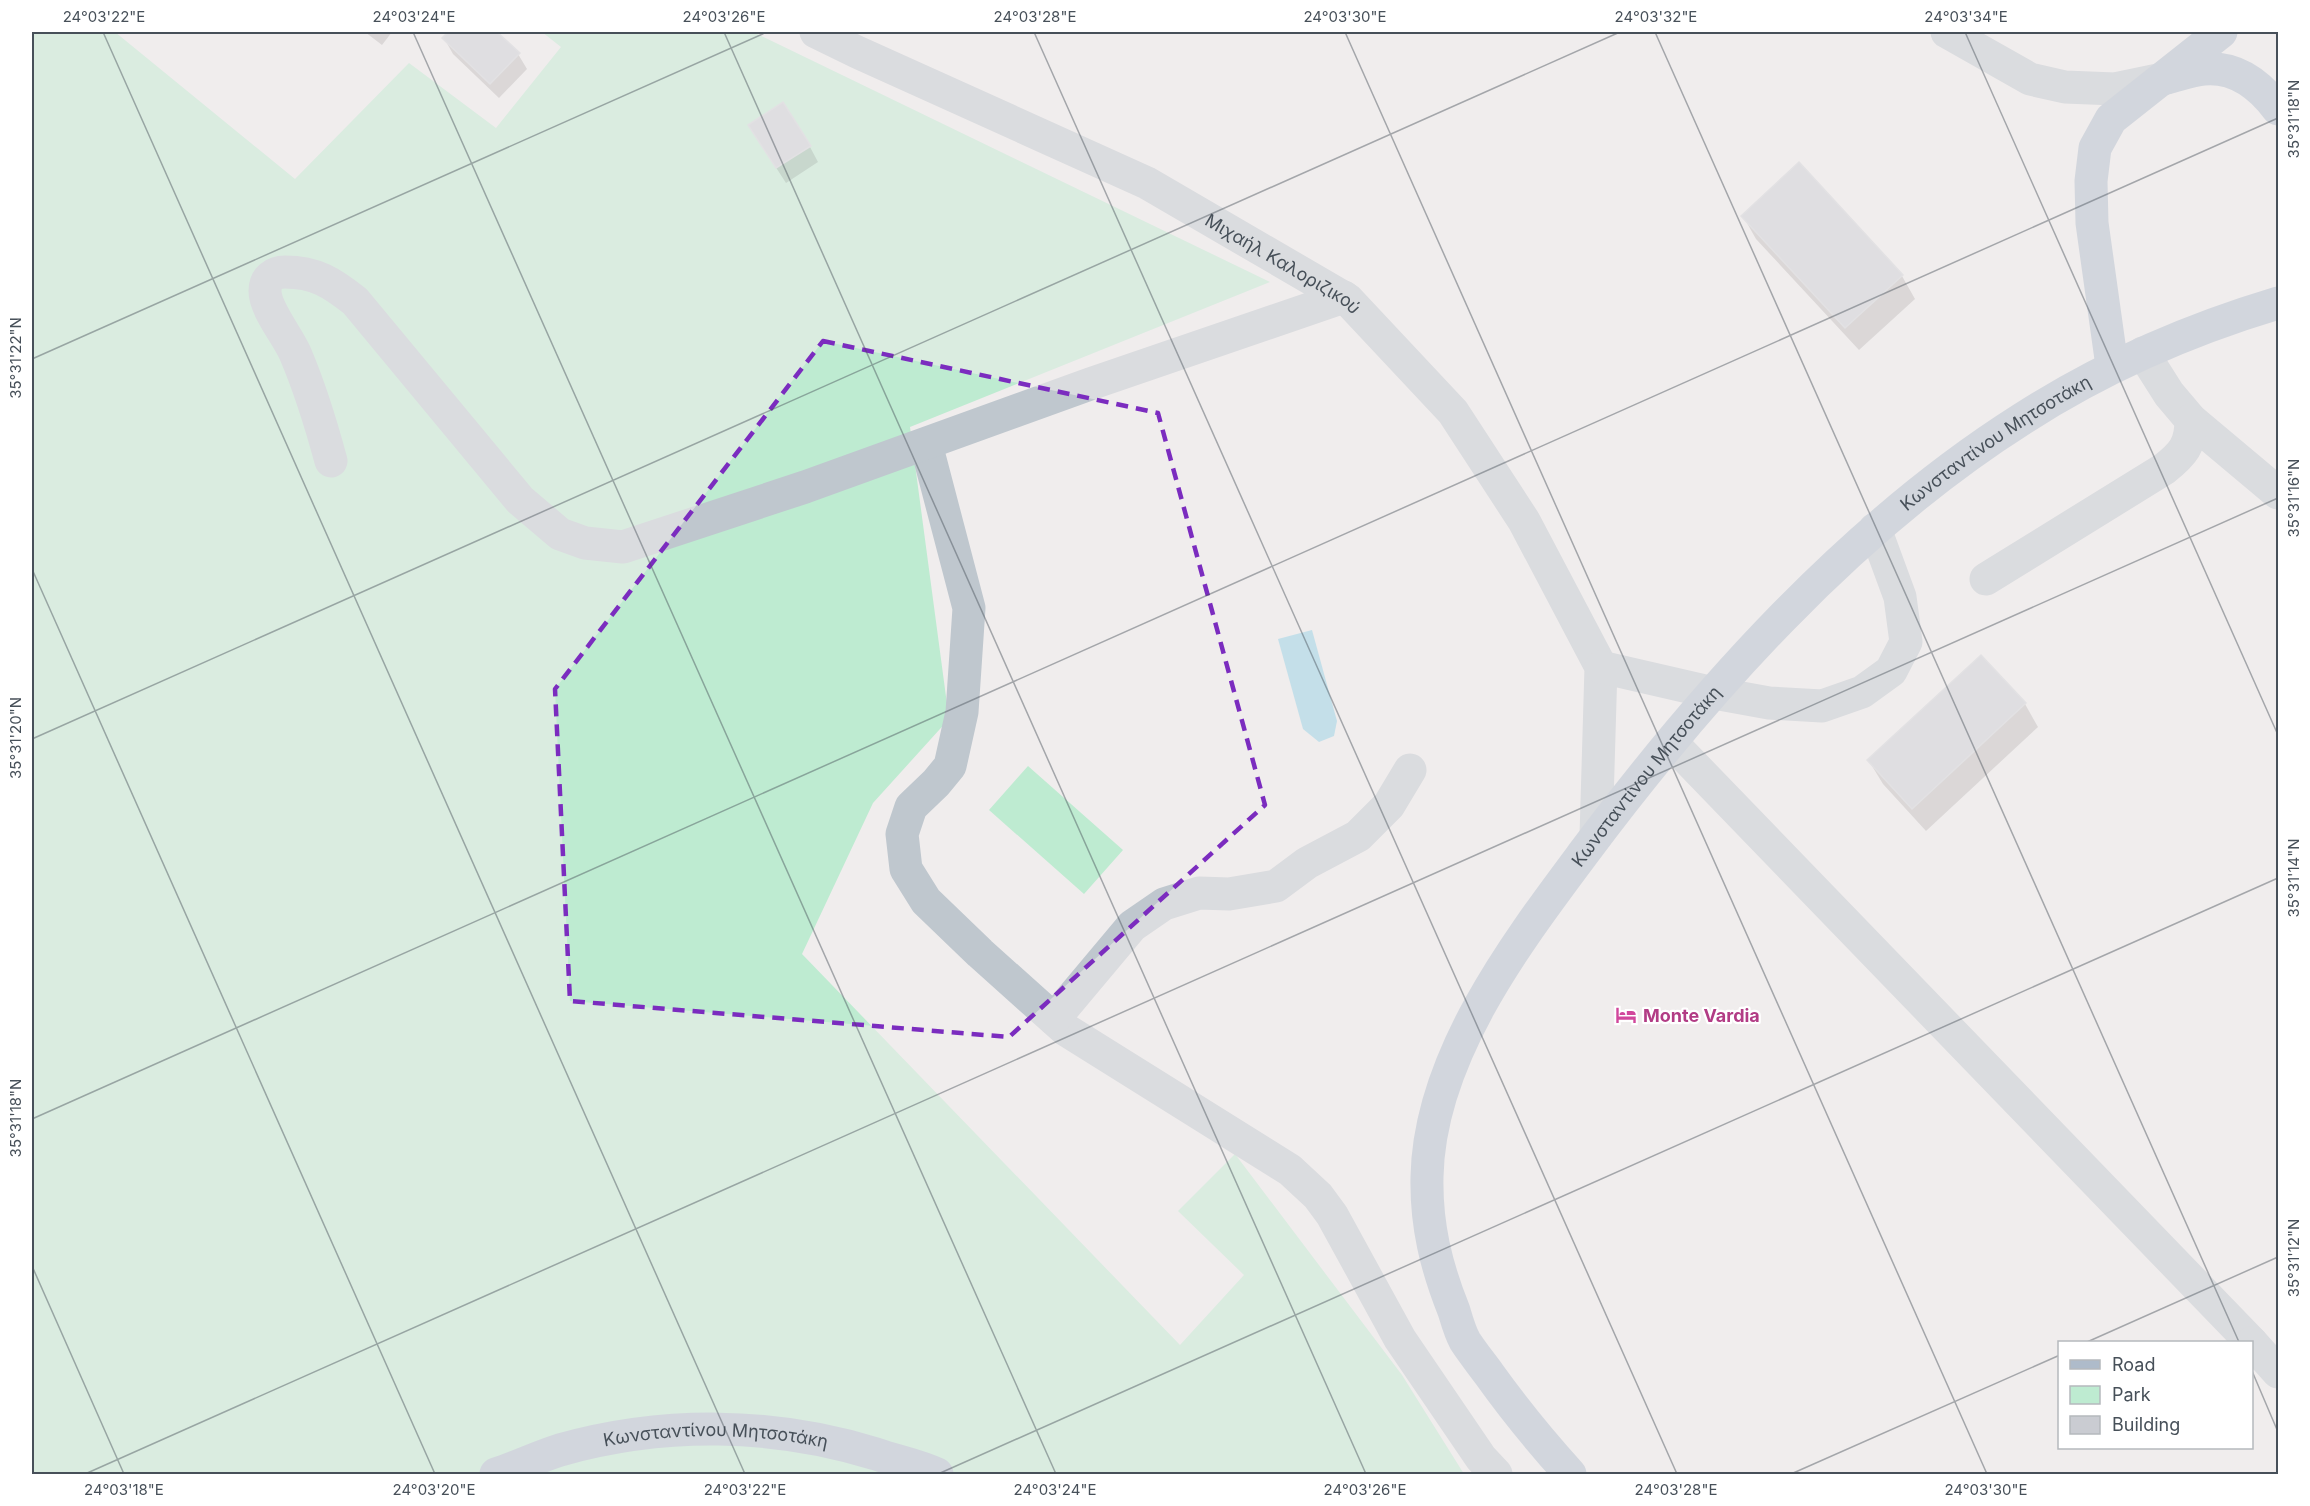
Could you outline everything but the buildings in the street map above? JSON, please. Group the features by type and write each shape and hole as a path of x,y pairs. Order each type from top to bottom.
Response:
{"main road":[{"path":"2112,366 2092,223 2091,182 2095,148 2111,119 2221,32"},
{"path":"2163,79 2204,69 2225,70 2242,75 2266,93 2278,109"},
{"name":"Κωνσταντίνου Μητσοτάκη","path":"1570,1474 1517,1413 1465,1340 1439,1273 1428,1215 1427,1175 1430,1136 1444,1080 1465,1036 1506,962 1596,836 1671,742 1753,648 1875,530 1951,468 2021,419 2112,366 2199,330 2278,303"},
{"name":"Κωνσταντίνου Μητσοτάκη","path":"496,1474 560,1450 635,1434 716,1428 783,1433 845,1445 937,1474"}],"street":[{"name":"Μιχαήλ Καλοριζικού","path":"816,32 1147,183 1344,297 1454,412 1524,522 1600,667 1596,836"},
{"path":"1947,32 2030,79 2065,87 2115,89 2163,79"},
{"path":"331,461 320,417 294,351 266,300 265,289 268,280 277,272 305,272 336,286 355,301 520,500 560,534 585,543 624,547 794,491 1090,384 1344,297"},
{"path":"2143,353 2169,394 2191,420 2278,493"},
{"path":"1986,579 2164,469 2179,457 2191,438 2191,420"},
{"path":"926,444 969,608 962,711 950,766 911,807 903,834 906,869 926,901 1066,1030 1290,1170 1318,1196 1332,1215 1400,1339 1481,1458 1496,1474"},
{"path":"1600,667 1769,703 1822,706 1862,692 1891,671 1906,642 1900,597 1875,530"},
{"path":"1671,742 2249,1341"},
{"path":"1054,1019 1132,926 1156,909 1164,904 1199,893 1229,894 1276,885 1307,863 1358,836 1389,805 1410,770"},
{"path":"2253,1345 2278,1372"}],"highlighted area":[{"path":"823,341 1158,413 1265,805 1009,1037 570,1001 555,689"}],"green space":[{"path":"32,32 115,32 295,179 409,63 496,128 561,47 542,32 753,32 1270,282 910,427 949,719 873,803 802,954 1180,1345 1244,1275 1178,1211 1235,1154 1402,1375 1464,1474 32,1474"},
{"path":"1028,766 1123,850 1084,894 989,810"}],"water":[{"path":"1312,630 1337,721 1334,736 1319,742 1303,729 1278,639"}],"place":[{"name":"Monte Vardia","path":"1626,1015"}]}
